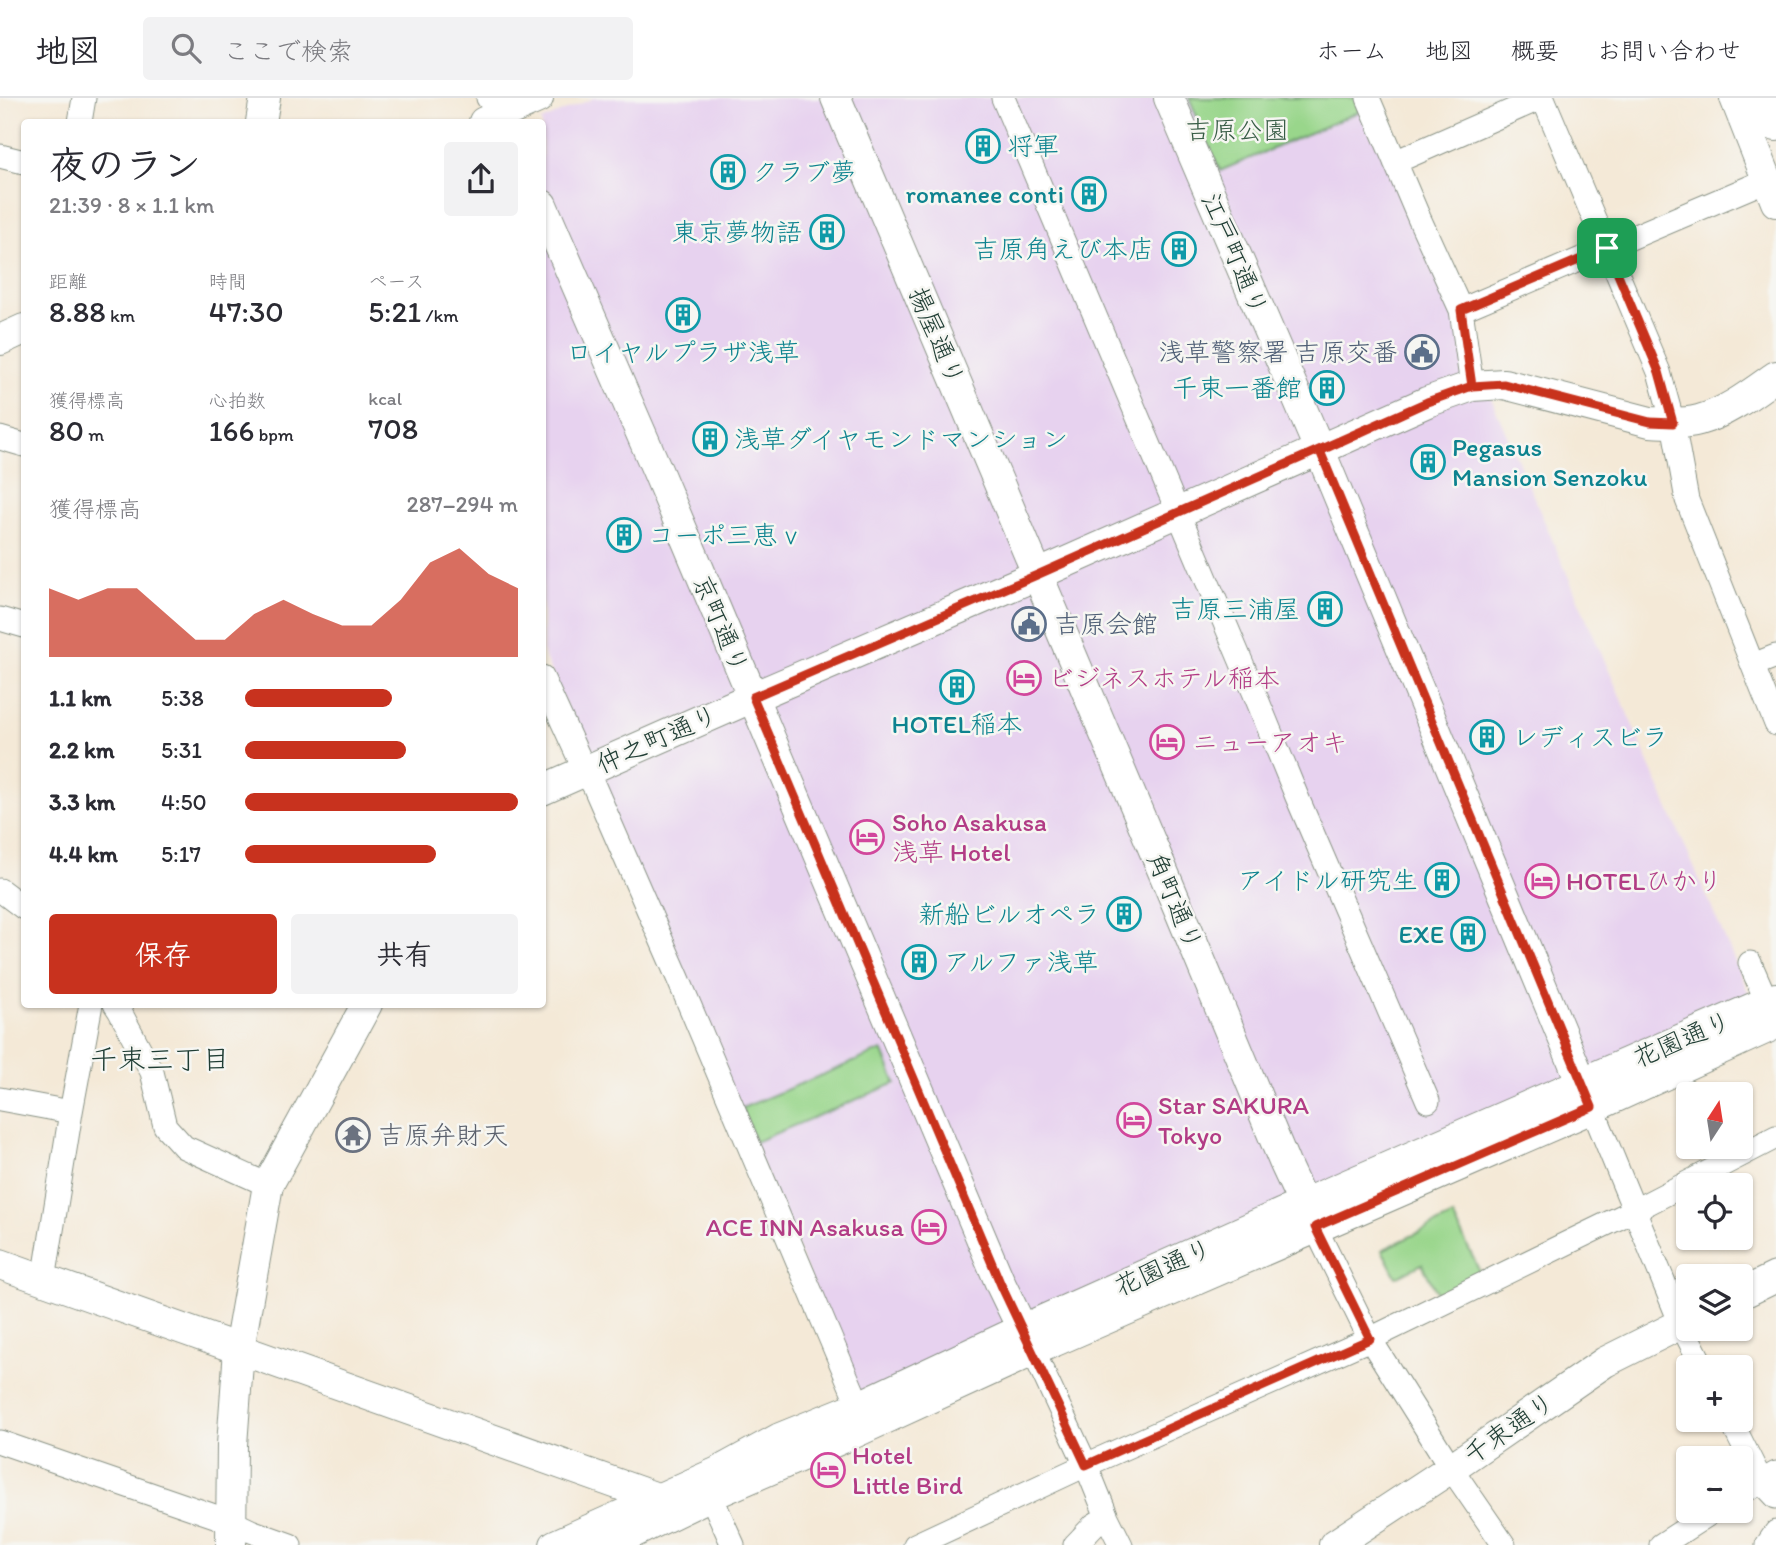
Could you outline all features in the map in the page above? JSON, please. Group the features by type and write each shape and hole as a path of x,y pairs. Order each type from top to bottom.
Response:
{"street":[{"path":"80,119 84,98"},
{"path":"262,119 265,98"},
{"path":"496,114 538,98"},
{"name":"揚屋通り","path":"836,98 1037,575"},
{"path":"1003,98 1370,970 1428,1101"},
{"name":"江戸町通り","path":"1169,98 1320,451 1587,1095"},
{"path":"1368,98 1461,310 1472,386"},
{"path":"1395,162 1542,98 1659,372 1673,423 1687,500 1776,724"},
{"path":"1461,310 1607,248 1772,191 1735,98"},
{"path":"1764,98 1776,126"},
{"path":"0,156 21,161"},
{"name":"京町通り","path":"546,214 995,1272 1028,1340"},
{"path":"0,340 21,331"},
{"name":"仲之町通り","path":"546,788 1427,402 1472,386 1504,384 1650,422 1673,423 1699,420 1729,408 1776,376"},
{"path":"0,438 21,444"},
{"name":"角町通り","path":"1037,575 1309,1216"},
{"path":"0,619 21,625"},
{"path":"1753,665 1776,656"},
{"path":"546,686 594,786 678,978 859,1406"},
{"path":"0,890 21,906"},
{"path":"1750,963 1770,1011"},
{"path":"44,1280 90,1008"},
{"path":"118,1008 152,1072 165,1126 184,1147 268,1185"},
{"path":"231,1533 232,1445 239,1349 268,1185 365,1008"},
{"name":"花園通り","path":"707,1487 780,1438 1028,1340 1587,1095 1770,1011"},
{"path":"1587,1095 1676,1302"},
{"path":"0,1099 71,1112"},
{"path":"915,1545 1086,1465 1370,1339 1635,1210 1776,1137"},
{"path":"1309,1216 1370,1339 1451,1468 1504,1545"},
{"path":"0,1264 665,1506"},
{"path":"1753,1288 1776,1277"},
{"name":"千束通り","path":"1334,1545 1605,1362 1676,1326"},
{"path":"1028,1340 1121,1545"},
{"name":"花園通り","path":"555,1545 843,1438 1028,1340"},
{"path":"1738,1432 1771,1483 1753,1489"},
{"path":"0,1442 231,1533 251,1531 290,1545"},
{"path":"707,1487 733,1545"},
{"name":"花園通り","path":"608,1545 665,1506"},
{"path":"1075,1545 1094,1525 1107,1517"},
{"path":"1661,1545 1695,1523"},
{"path":"1767,1545 1776,1532"}],"shaded area":[{"path":"594,98 1361,98 1752,1001 861,1396 546,660 546,119"}],"green space":[{"name":"吉原公園","path":"1189,98 1356,98 1361,111 1220,171"},
{"path":"882,1050 896,1083 755,1142 742,1108"},
{"path":"1453,1216 1481,1274 1438,1295 1422,1264 1396,1277 1382,1250"}],"place":[{"name":"将軍","path":"983,146"},
{"name":"クラブ夢","path":"728,172"},
{"name":"romanee conti","path":"1089,194"},
{"name":"東京夢物語","path":"827,232"},
{"name":"吉原角えび本店","path":"1179,249"},
{"name":"ロイヤルプラザ浅草","path":"683,315"},
{"name":"浅草警察署 吉原交番","path":"1422,352"},
{"name":"千束一番館","path":"1327,388"},
{"name":"浅草ダイヤモンドマンション","path":"710,439"},
{"name":"Pegasus Mansion Senzoku","path":"1428,462"},
{"name":"コーポ三恵ｖ","path":"624,535"},
{"name":"吉原三浦屋","path":"1325,609"},
{"name":"吉原会館","path":"1029,624"},
{"name":"ビジネスホテル稲本","path":"1024,678"},
{"name":"HOTEL稲本","path":"957,687"},
{"name":"レディスビラ","path":"1487,737"},
{"name":"ニューアオキ","path":"1167,742"},
{"name":"Soho Asakusa 浅草 Hotel","path":"867,837"},
{"name":"アイドル研究生","path":"1442,880"},
{"name":"HOTELひかり","path":"1542,881"},
{"name":"新船ビルオペラ","path":"1124,914"},
{"name":"EXE","path":"1468,934"},
{"name":"アルファ浅草","path":"919,962"},
{"name":"Star SAKURA Tokyo","path":"1134,1120"},
{"name":"吉原弁財天","path":"353,1135"},
{"name":"ACE INN Asakusa","path":"929,1227"},
{"name":"Hotel Little Bird","path":"828,1470"}],"district":[{"name":"千束三丁目","path":"160,1059"}],"route":[{"path":"1607,248 1461,310 1472,386 1427,402 1037,575 753,697 1001,1285 1086,1465 1370,1339 1315,1227 1592,1107 1320,451 1427,402 1472,386 1504,384 1650,422 1673,423 1659,372 1607,248"}]}
